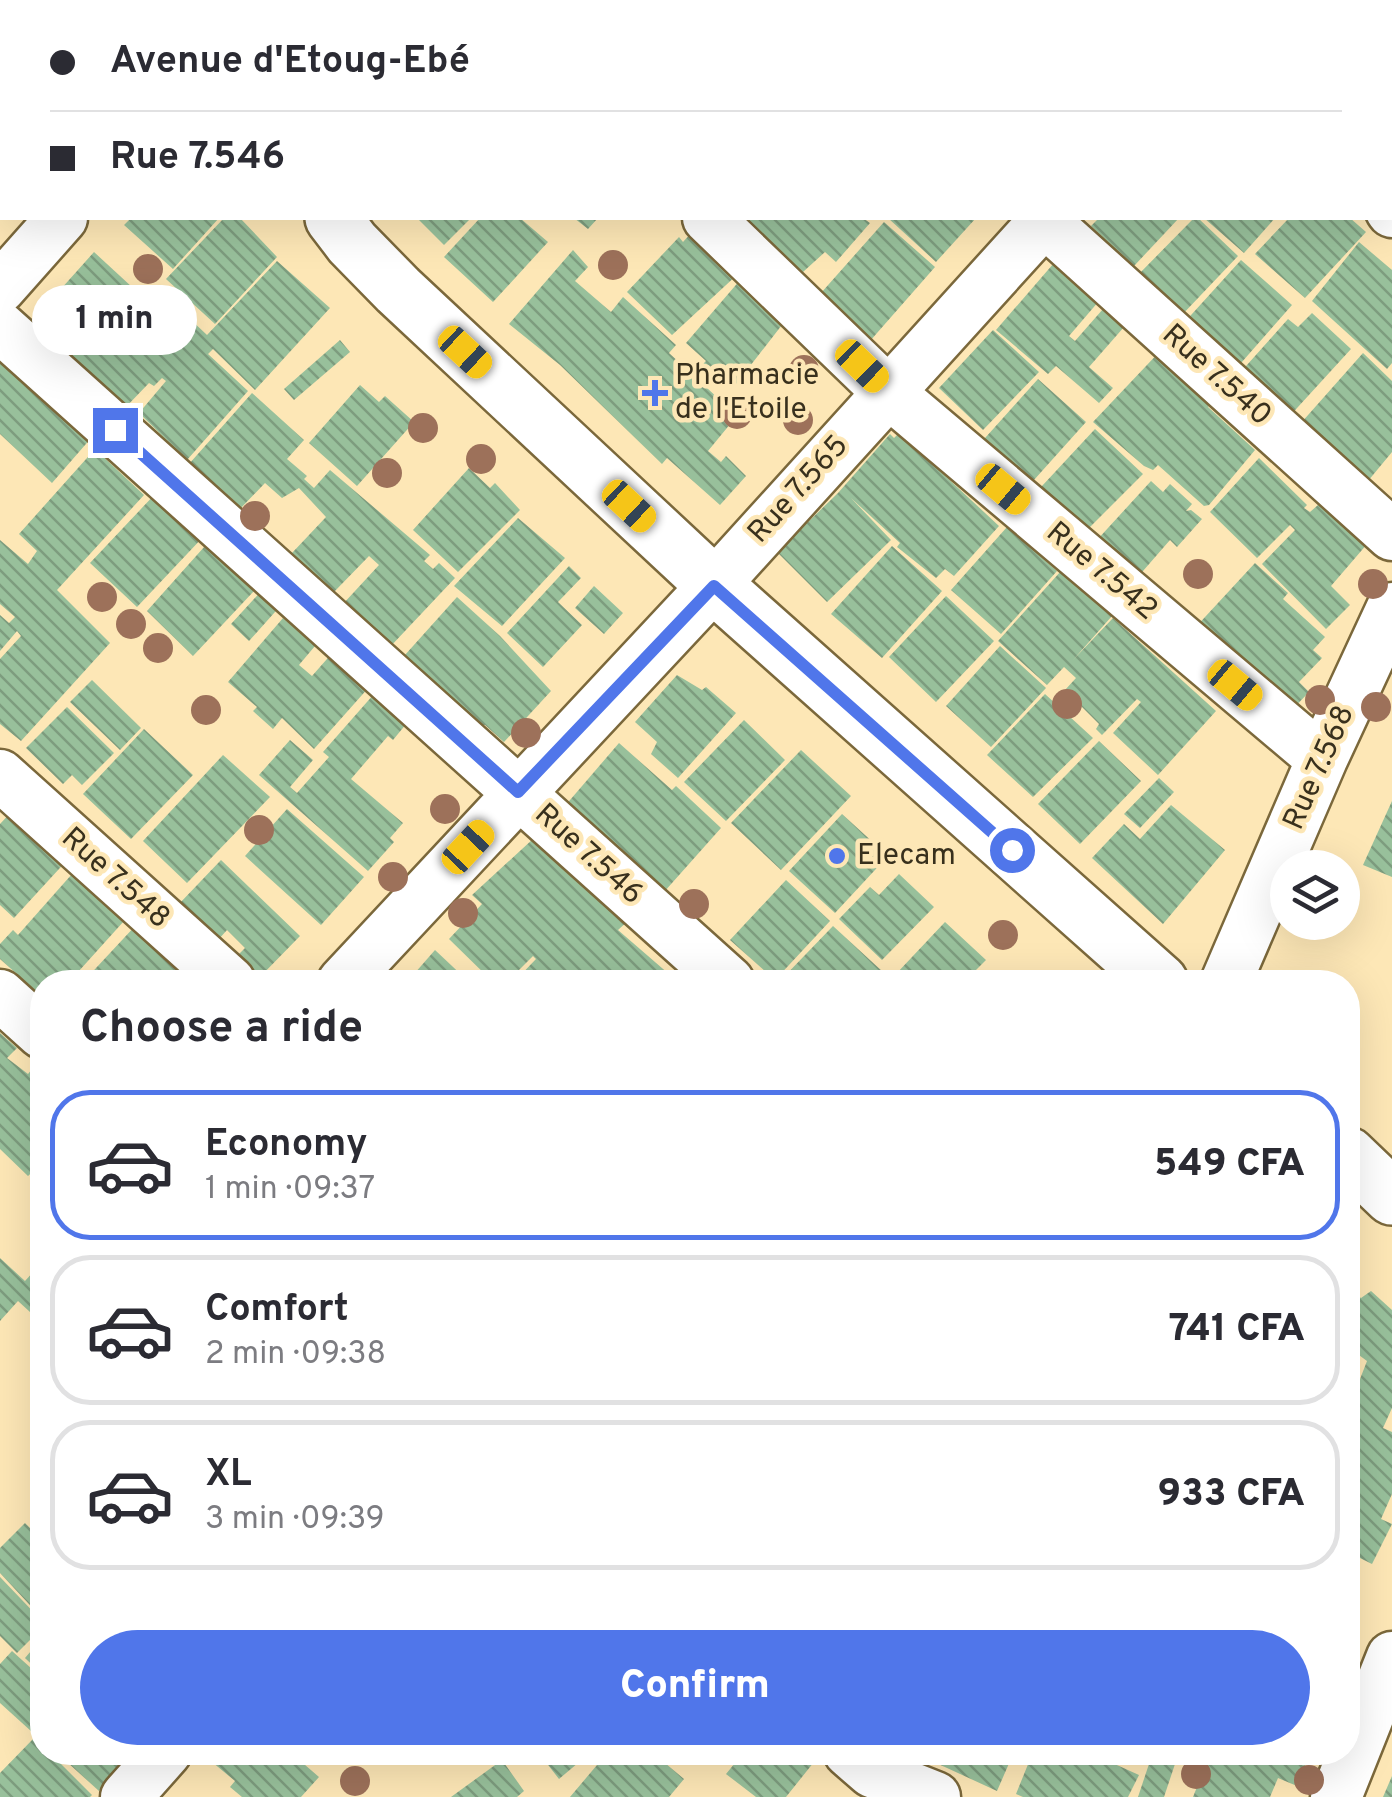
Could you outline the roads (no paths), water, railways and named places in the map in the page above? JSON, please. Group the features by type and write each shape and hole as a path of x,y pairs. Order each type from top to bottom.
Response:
{"main road":[{"path":"335,220 398,290 714,586 1146,970"},
{"path":"1360,1166 1392,1197"}],"street":[{"path":"0,288 60,220"},
{"name":"Rue 7.542","path":"710,220 887,390 1322,759"},
{"name":"Rue 7.565","path":"355,970 714,586 1042,220"},
{"name":"Rue 7.540","path":"1046,220 1392,535"},
{"name":"Rue 7.546","path":"0,327 716,970"},
{"name":"Rue 7.568","path":"1231,970 1392,608"},
{"name":"Rue 7.548","path":"0,775 217,970"},
{"path":"0,995 30,1022"},
{"path":"1360,1737 1392,1657"},
{"path":"126,1797 154,1765"},
{"path":"1336,1797 1349,1765"},
{"path":"866,1769 935,1797"}],"place":[{"name":"Pharmacie de l'Etoile","path":"655,393"},
{"name":"Elecam","path":"837,856"}]}
